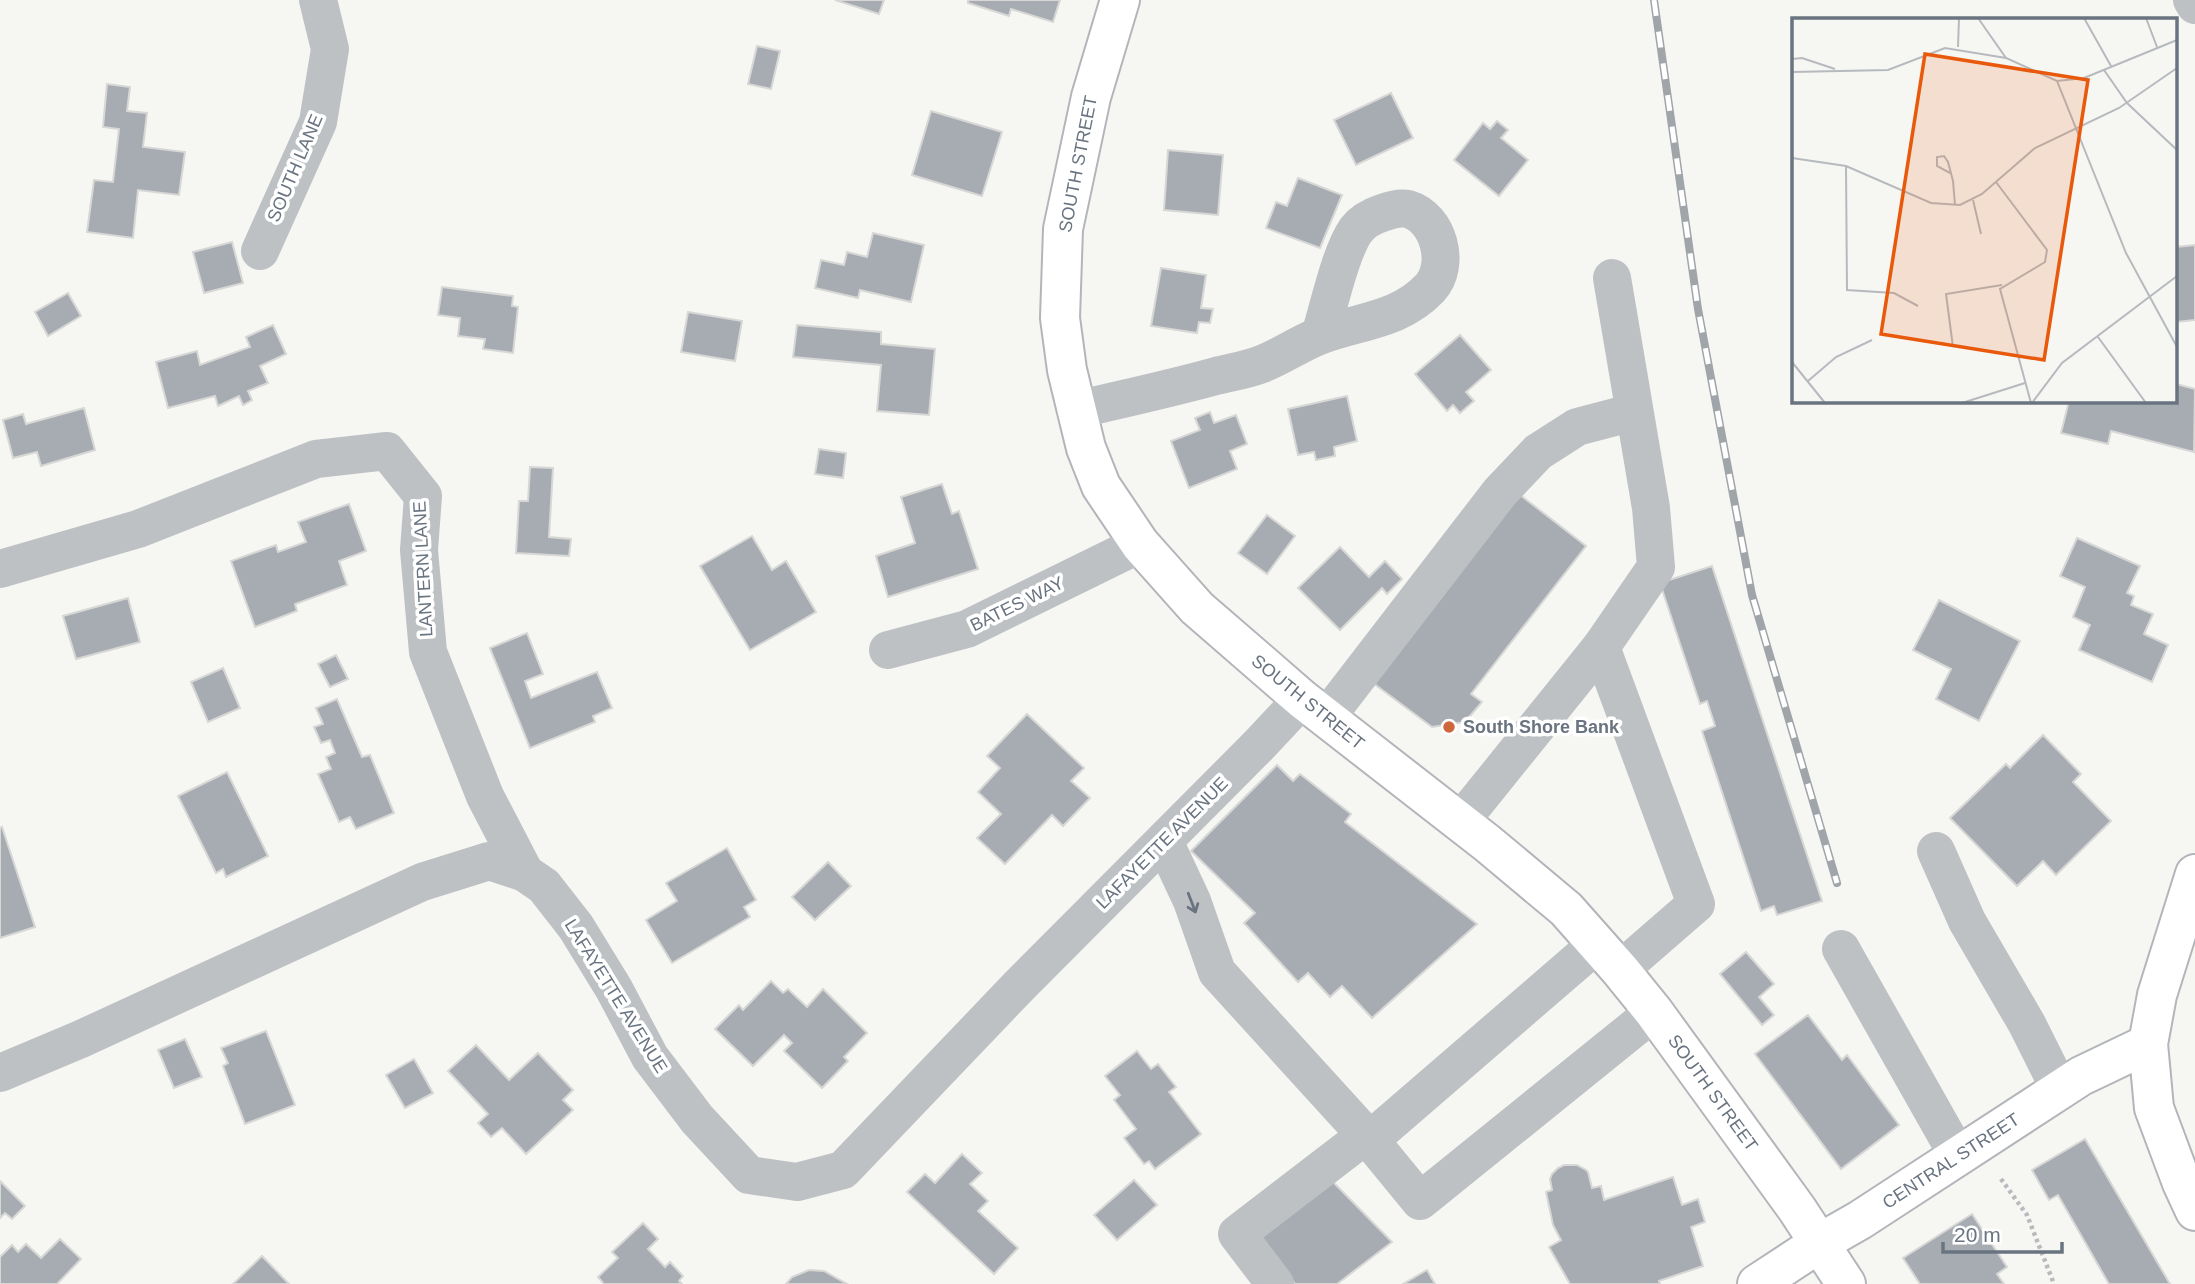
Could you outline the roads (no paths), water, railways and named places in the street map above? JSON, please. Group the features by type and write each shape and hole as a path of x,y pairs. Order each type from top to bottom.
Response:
{"main road":[{"name":"SOUTH STREET","path":"1120,0 1091,97 1063,229 1060,318 1067,370 1086,448 1101,486 1140,544 1197,608 1314,708 1530,877 1566,909 1654,1012 1797,1209 1846,1284"},
{"path":"2195,874 2157,995 2148,1044 2154,1108 2195,1211"},
{"name":"CENTRAL STREET","path":"1757,1284 2081,1076 2148,1044"}],"street":[{"name":"SOUTH LANE","path":"260,251 318,122 330,49 318,0"},
{"path":"2192,0 2195,5"},
{"path":"1460,822 1601,647 1656,567 1651,508 1612,278"},
{"path":"1076,410 1261,364 1320,335"},
{"name":"LAFAYETTE AVENUE","path":"0,1073 422,882 489,861 525,873 544,886 576,927 614,989 650,1057 697,1119 749,1175 797,1182 843,1170 1018,986 1261,744 1314,708 1500,492 1538,452 1577,426 1634,412"},
{"name":"LANTERN LANE","path":"0,569 138,529 316,459 387,451 423,496 419,550 428,652 485,796 525,873"},
{"name":"BATES WAY","path":"888,650 967,629 1140,544"},
{"path":"1275,1284 1237,1234 1609,957 1696,904 1601,647"},
{"path":"1164,841 1192,901 1217,972 1368,1138 1420,1201 1654,1012"},
{"path":"1936,851 1967,921 2027,1024 2060,1090"},
{"path":"1841,949 1958,1156"}],"railway":[{"path":"1654,0 1698,309 1752,595 1837,883"}],"place":[{"name":"South Shore Bank","path":"1449,727"}]}
